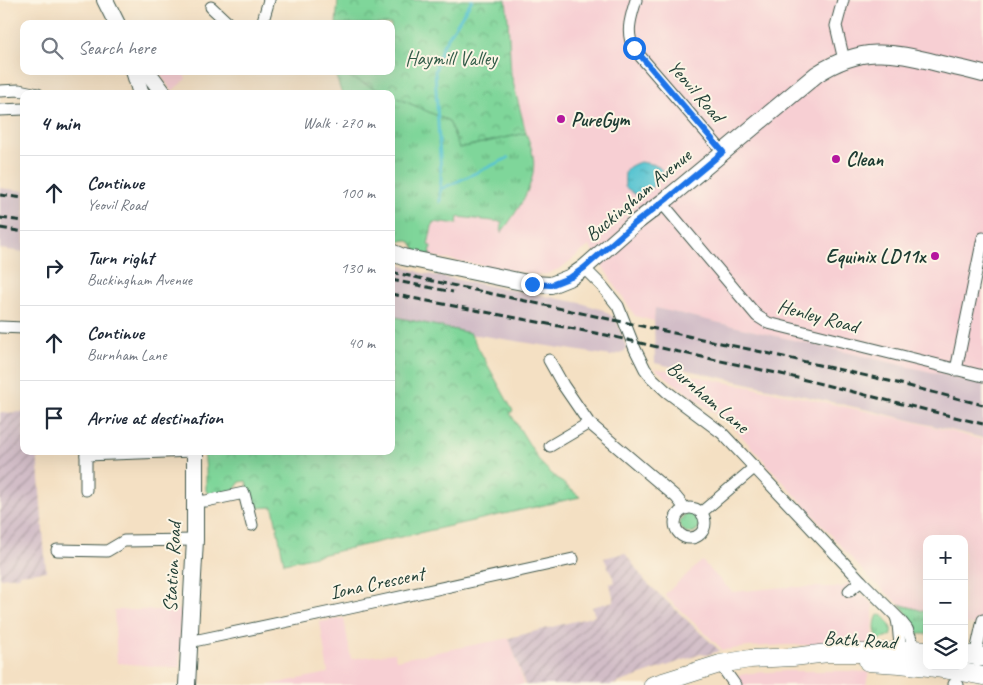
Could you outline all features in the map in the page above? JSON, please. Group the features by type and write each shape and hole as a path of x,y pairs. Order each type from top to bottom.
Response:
{"main road":[{"name":"Bath Road","path":"653,685 720,664 750,659 828,653 908,651 939,668 973,666"}],"street":[{"path":"105,0 115,20"},
{"path":"264,20 269,0"},
{"name":"Yeovil Road","path":"636,0 629,27 631,44 723,152"},
{"path":"843,0 836,26 844,60"},
{"path":"211,7 225,20"},
{"name":"Buckingham Avenue","path":"584,268 634,224 828,67 862,55 896,54 983,74"},
{"path":"142,80 158,90"},
{"path":"0,91 20,90"},
{"path":"0,110 20,109"},
{"name":"Henley Road","path":"662,203 757,316 768,323 983,376"},
{"path":"956,370 983,238"},
{"path":"395,254 403,257 532,284 551,285 571,277 584,268"},
{"name":"Burnham Lane","path":"584,268 618,306 638,356 652,378 666,391 722,433 894,614 907,629 908,651"},
{"path":"0,327 20,328"},
{"path":"556,365 563,384 589,423 676,497 684,508"},
{"path":"550,446 589,423"},
{"path":"86,455 86,490"},
{"name":"Station Road","path":"187,685 195,540 194,455"},
{"path":"702,512 755,467"},
{"path":"196,500 206,501 244,493 252,525"},
{"path":"691,507 702,512 706,524 701,534 690,538 684,537 679,533 676,528 676,516 684,508 691,507"},
{"path":"57,550 106,550 124,541 195,540"},
{"name":"Iona Crescent","path":"189,642 574,559"},
{"path":"849,591 861,581"},
{"path":"973,666 983,620"},
{"path":"720,664 735,685"}],"shaded area":[{"path":"506,0 983,0 983,384 655,308 654,321 635,316 589,246 561,268 547,274 537,275 430,256 427,245 433,222 456,224 458,217 502,222 501,232 529,189 533,157 511,74"},
{"path":"161,75 184,75 186,79 171,90"},
{"path":"0,188 20,190 20,252 0,249"},
{"path":"395,263 422,273 581,303 603,310 616,319 626,347 625,351 611,356 471,335 470,333 395,317"},
{"path":"655,308 983,384 983,438 873,411 655,363"},
{"path":"654,368 907,420 983,440 983,628 968,624 968,535 923,535 923,611 899,604 868,577 733,427"},
{"path":"20,412 20,455 37,455 46,571 0,578 0,413"},
{"path":"625,553 645,581 720,651 706,655 701,654 612,685 525,685 509,638 595,616 592,607 614,601 610,584 615,582 604,558"},
{"path":"702,561 732,592 786,587 843,587 849,582 873,605 873,645 785,645 723,650 664,595"},
{"path":"114,610 181,610 180,668 117,663"},
{"path":"344,618 351,659 395,653 396,660 509,638 524,685 268,685 328,673 320,622"},
{"path":"789,671 869,672 866,685 742,685 734,676 750,673"}],"green space":[{"name":"Haymill Valley","path":"338,0 506,0 511,74 526,133 459,148 449,121 395,97 395,90 379,90 345,75 395,75 395,20 336,20"},
{"path":"335,75 345,75 379,90 341,90"},
{"path":"395,97 449,121 460,148 526,133 533,156 532,177 524,197 501,233 502,222 458,217 457,224 433,222 428,245 431,246 430,256 417,252 411,242 405,240 395,243"},
{"path":"395,317 470,333 513,411 510,413 540,462 580,497 284,563 273,507 254,508 246,481 240,482 234,490 211,495 206,491 204,455 395,455"},
{"path":"690,513 697,516 700,523 697,530 690,533 683,530 680,523 683,516"},
{"path":"899,604 923,611 923,634 917,634 910,617"},
{"path":"878,615 885,617 891,630 891,636 879,640 875,628"}],"water":[{"path":"640,162 657,165 662,170 649,191 636,195 625,187 625,173 628,168"}],"waterway":[{"path":"440,202 441,175 435,71 442,47 472,0"},
{"path":"441,189 508,158"}],"railway":[{"path":"0,195 20,198"},
{"path":"0,218 20,220"},
{"path":"0,228 20,231"},
{"path":"395,273 762,352 983,405"},
{"path":"395,281 453,292"},
{"path":"395,295 606,335 781,374 983,424"}],"place":[{"name":"PureGym","path":"561,119"},
{"name":"Clean","path":"836,159"},
{"name":"Equinix LD11x","path":"935,256"}],"route":[{"path":"532,284 551,285 571,277 723,152 634,48"}]}
